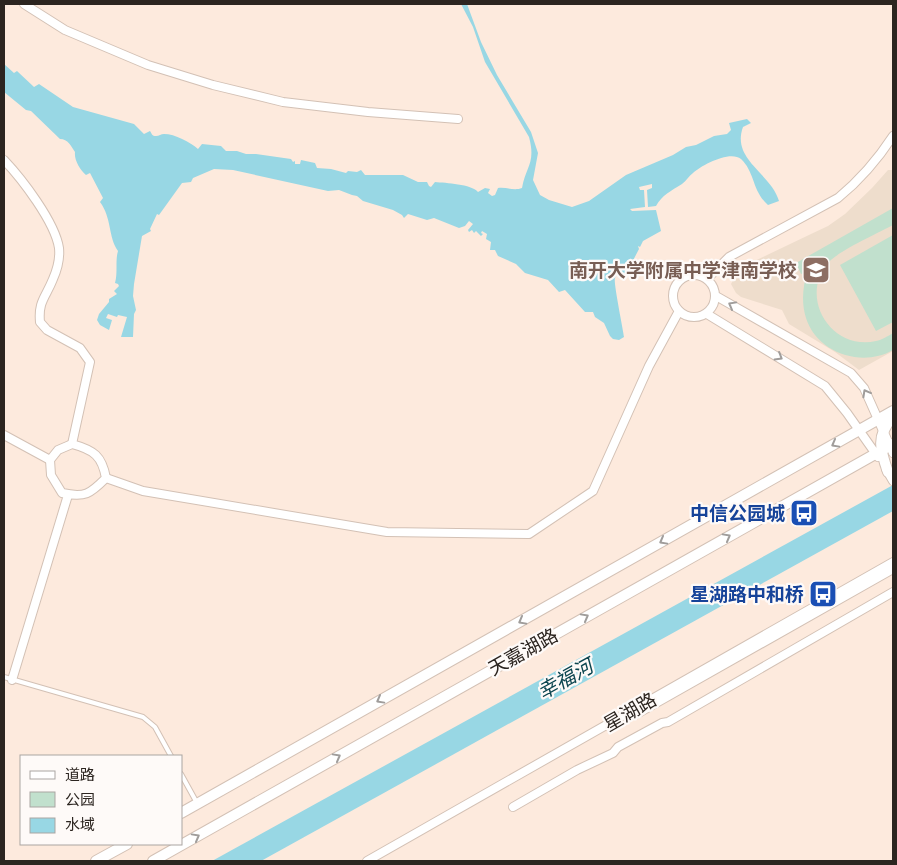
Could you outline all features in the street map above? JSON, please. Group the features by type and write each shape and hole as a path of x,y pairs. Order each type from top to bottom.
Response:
{"street":[{"path":"24,4 65,30 148,65 213,85 283,102 368,112 458,119"},
{"path":"707,279 729,257 746,246 838,198 853,186 880,156 893,136"},
{"path":"4,160 41,207 56,236 59,250 58,259 53,278 40,303 40,322 48,330 80,348 90,362 72,444"},
{"path":"694,275 707,279 716,296 715,303 707,314 702,316 690,317 679,311 675,306 674,292 681,280 694,275"},
{"path":"716,296 851,373 864,388 883,432"},
{"path":"106,478 143,491 387,532 529,534 593,491 649,366 679,311"},
{"path":"707,314 825,386 859,430 887,450 891,477"},
{"name":"天嘉湖路","path":"182,812 893,411"},
{"path":"887,450 880,445 883,432 893,416"},
{"path":"4,435 50,460"},
{"path":"72,444 86,448 97,455 104,467 106,478 94,490 77,496 68,495 62,493 51,475 50,460 58,450 72,444"},
{"name":"天嘉湖路","path":"182,845 887,450"},
{"path":"8,678 68,495"},
{"name":"星湖路","path":"367,861 893,562"},
{"name":"星湖路","path":"376,861 893,569"},
{"path":"513,807 577,770 613,753 618,747 662,723 668,722 893,593"},
{"path":"96,861 125,845"},
{"name":"天嘉湖路","path":"153,861 182,845"}],"lane":[{"path":"8,678 143,717 155,727 170,755"},
{"path":"182,776 197,803"}],"shaded area":[{"name":"南开大学附属中学津南学校","path":"888,170 893,170 893,351 859,370 835,352 789,324 782,310 741,297 736,293 731,284 742,267 828,226 845,214"}],"green space":[{"path":"893,208 893,225 848,248 832,259 819,278 817,292 819,306 824,319 834,330 846,338 860,342 878,340 893,333 893,350 868,358 842,354 820,340 812,330 803,306 807,272 801,274 796,263"},
{"path":"893,235 893,322 876,331 840,265"}],"water":[{"path":"461,4 467,4 481,42 497,75 531,132 538,153 533,180 540,195 549,200 572,207 589,201 626,175 673,155 686,147 696,145 714,136 727,134 731,130 729,123 747,119 751,123 743,127 742,149 747,158 775,191 779,201 768,205 759,194 746,164 741,159 730,156 703,166 664,196 656,206 648,207 647,190 652,188 652,184 639,187 640,190 644,190 645,207 630,209 632,211 656,210 661,231 643,241 640,247 638,246 639,249 626,274 619,272 615,278 624,337 619,340 613,339 604,323 595,317 593,312 585,312 565,290 559,292 548,280 525,273 516,264 498,256 495,250 490,250 491,242 486,239 487,234 482,231 481,233 483,234 481,236 476,231 474,233 472,230 469,232 468,230 473,224 469,221 465,226 459,228 434,218 427,220 408,214 404,218 393,210 363,201 357,196 339,190 328,191 233,170 214,169 193,178 191,182 182,183 159,215 157,214 150,229 151,231 142,236 134,284 133,296 136,310 134,314 133,337 121,337 127,317 118,315 117,317 108,314 106,318 112,320 109,330 100,325 97,320 99,314 109,302 109,299 117,294 114,291 119,286 115,283 118,251 104,208 100,202 103,198 90,173 86,175 80,168 75,158 75,152 69,143 60,139 31,111 26,110 4,92 4,64 14,73 17,71 34,87 39,84 73,107 134,124 144,134 150,131 155,136 168,134 177,137 198,149 202,144 221,146 226,151 291,159 293,162 295,161 295,164 300,164 301,160 315,163 317,168 346,173 348,171 357,172 361,170 365,175 403,175 418,182 427,182 431,187 435,182 470,187 478,192 485,188 490,189 488,193 492,196 495,195 498,188 522,188 530,164 531,146 529,137 485,62 473,27"},
{"name":"幸福河","path":"893,485 893,511 261,861 212,861"}],"place":[{"name":"南开大学附属中学津南学校","path":"816,270"},
{"name":"中信公园城","path":"804,513"},
{"name":"星湖路中和桥","path":"823,594"}]}
